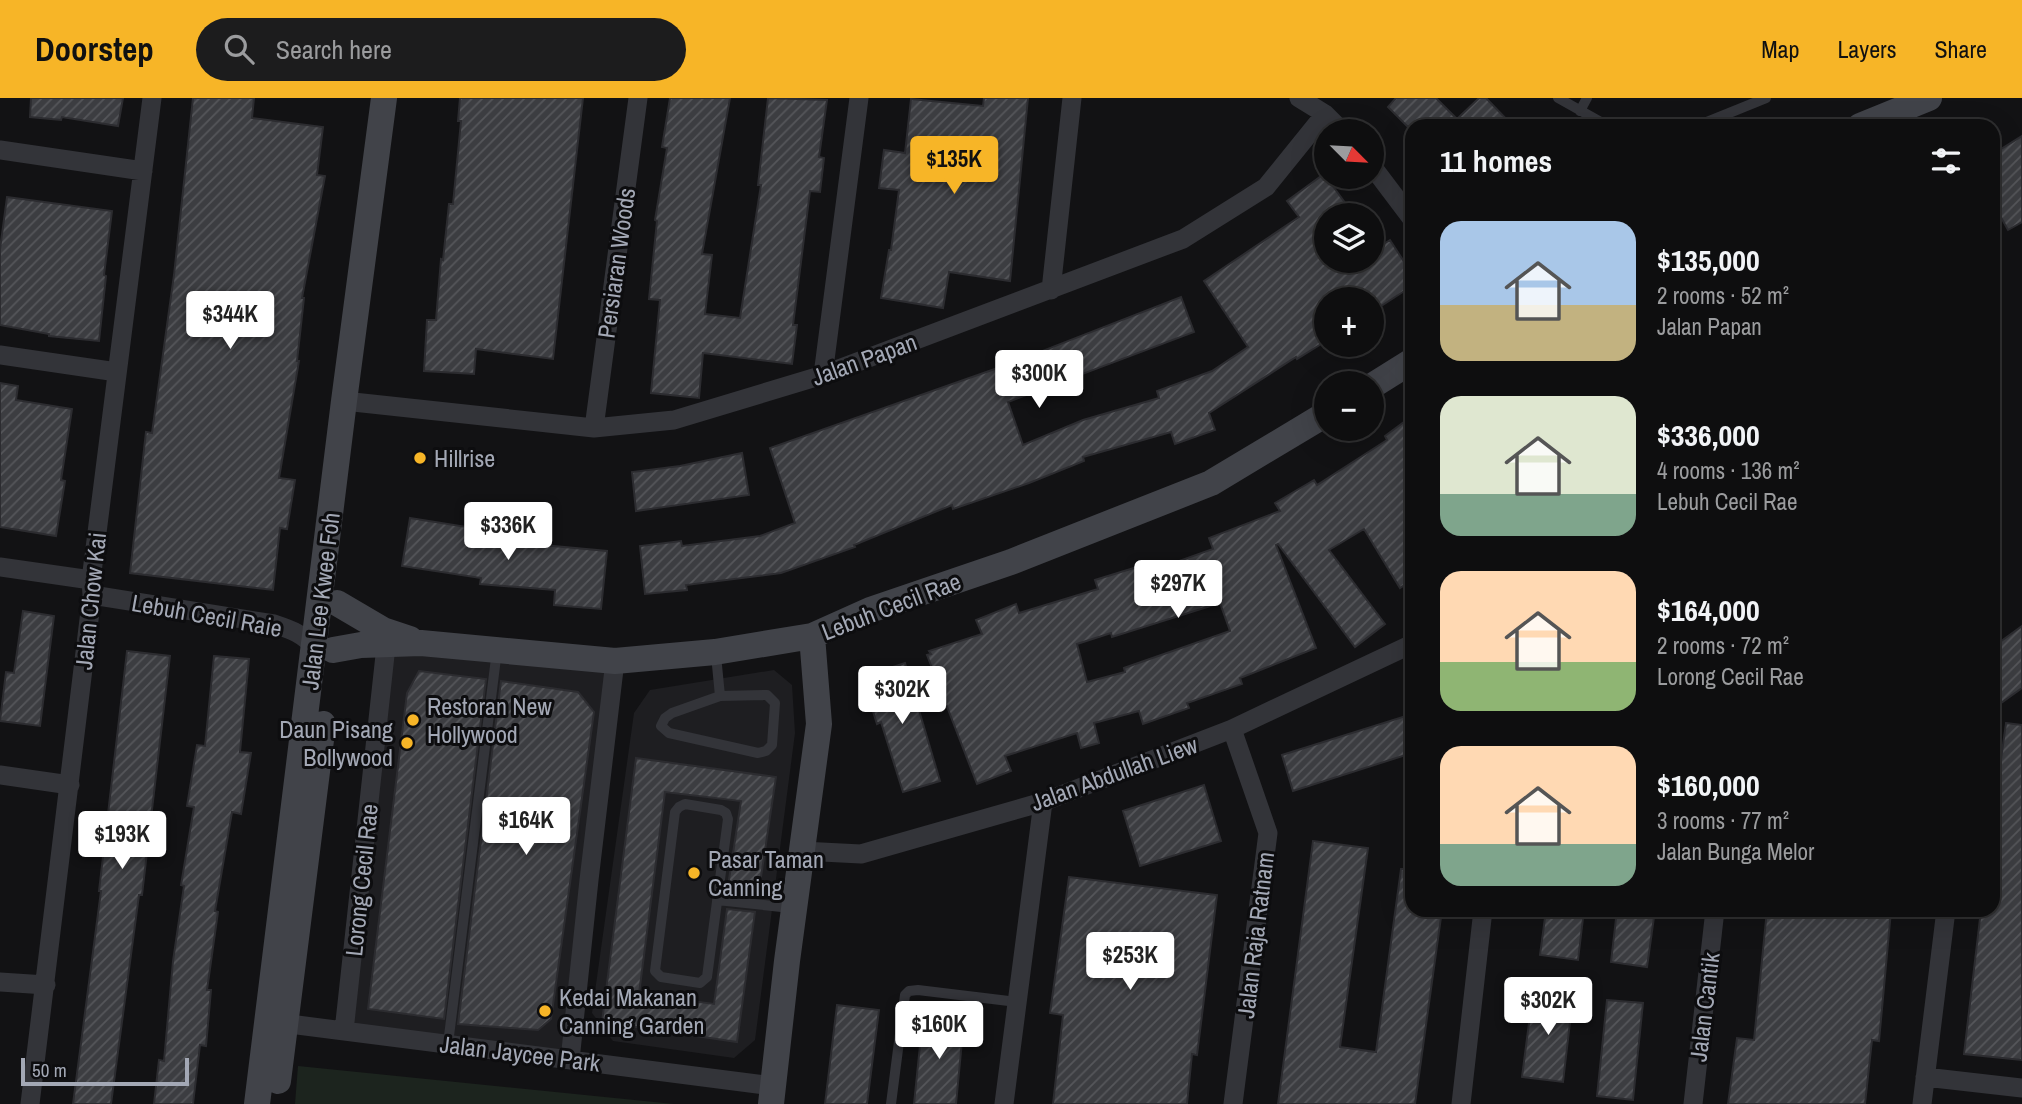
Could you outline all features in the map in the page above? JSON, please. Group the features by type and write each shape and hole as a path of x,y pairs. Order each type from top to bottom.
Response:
{"street":[{"name":"Jalan Chow Kai","path":"30,1104 152,98"},
{"name":"Jalan Lee Kwee Foh","path":"275,1104 277,1022 324,649 384,98"},
{"name":"Jalan Lee Kwee Foh","path":"352,402 402,98"},
{"name":"Persiaran Woods","path":"594,428 638,98"},
{"path":"823,375 859,98"},
{"path":"1051,290 1072,98"},
{"path":"1299,98 1330,119"},
{"path":"1877,119 1929,98"},
{"name":"Jalan Papan","path":"352,402 594,428 674,420 823,375 1184,239 1266,187 1325,114"},
{"path":"0,150 143,171"},
{"path":"1384,182 1405,210"},
{"path":"0,355 117,372"},
{"path":"1384,378 1405,365"},
{"name":"Lebuh Cecil Rae","path":"324,649 421,643 615,661 715,652 812,636 870,610 1012,562 1211,483 1314,421"},
{"name":"Lebuh Cecil Raie","path":"0,567 274,624 296,631 324,649"},
{"path":"274,624 297,618 329,602"},
{"name":"Lebuh Cecil Rae","path":"329,602 383,630 421,643"},
{"path":"772,1095 819,724 812,636"},
{"name":"Lorong Cecil Rae","path":"344,1031 386,646"},
{"name":"Jalan Abdullah Liew","path":"802,851 861,854 1043,802 1232,729 1405,647"},
{"path":"570,1060 615,661"},
{"name":"Jalan Raja Ratnam","path":"1232,729 1268,833 1233,1104"},
{"path":"0,775 70,785"},
{"path":"1004,1104 1043,802"},
{"path":"1461,1104 1482,917"},
{"name":"Jalan Cantik","path":"1693,1104 1714,917"},
{"path":"1922,1104 1944,917"},
{"path":"0,982 46,985"},
{"name":"Jalan Lee Kwee Foh","path":"257,1104 277,1022"},
{"name":"Jalan Jaycee Park","path":"277,1022 570,1060 772,1095"},
{"path":"1925,1077 2022,1088"}],"lane":[{"path":"1558,98 1595,119"},
{"path":"1580,111 1587,98"},
{"path":"1714,119 1766,98"},
{"path":"448,1044 497,650"},
{"path":"715,652 720,696"},
{"path":"767,695 772,698 775,703 772,745 766,751 758,753 669,733 661,726 672,713 720,696 767,695"},
{"path":"685,804 726,813 728,819 717,900 704,982 661,978 657,975 655,971 675,812 685,804"},
{"path":"717,900 795,909"},
{"path":"891,1104 905,995 909,991 1017,1002"}],"shaded area":[{"path":"389,650 612,663 568,1057 346,1028"},
{"name":"Pasar Taman Canning","path":"774,670 792,685 795,733 755,1040 734,1058 613,1041 592,1013 634,713 650,690"},
{"path":"298,1066 674,1104 295,1104"}],"building":[{"path":"31,98 123,98 118,126 62,117 61,120 30,117"},
{"path":"193,98 254,98 252,118 323,127 317,175 325,176 302,298 299,361 279,478 295,480 287,529 280,528 273,590 130,573 146,432 152,433 174,275"},
{"path":"460,98 583,98 553,359 476,349 474,374 424,371 427,320 436,320 449,204 453,204 461,121 458,121"},
{"path":"670,98 730,98 702,254 712,255 705,314 740,318 761,185 758,185 768,98 827,100 819,157 824,158 820,192 810,191 793,325 797,325 792,364 703,353 699,398 651,393 660,300 649,299 655,220 667,148 662,147"},
{"path":"984,98 1028,98 1010,281 949,272 943,308 881,298 899,190 879,188 884,150 905,153 911,99 983,106"},
{"path":"1396,98 1436,98 1457,119 1405,119 1405,124 1388,107"},
{"path":"1479,98 1486,98 1506,119 1457,119"},
{"path":"2022,136 2022,222 2008,230 2000,216 2000,150"},
{"path":"1314,181 1314,189 1335,189 1345,203 1314,203 1314,273 1384,273 1384,244 1390,240 1405,263 1405,291 1384,304 1384,287 1314,287 1314,348 1297,359 1296,357 1209,413 1215,430 1175,444 1171,432 1083,457 1084,461 1029,483 953,509 952,505 854,545 855,547 781,573 686,585 687,590 645,594 640,546 681,541 682,546 760,536 795,523 770,448 1009,364 1181,297 1194,332 1008,402 1023,445 1083,420 1159,398 1157,391 1212,371 1248,347 1204,281 1299,217 1287,201"},
{"path":"7,197 112,211 99,341 49,336 0,325 0,249"},
{"path":"0,383 18,386 16,400 72,409 56,536 0,527"},
{"path":"1405,421 1405,585 1400,588 1364,529 1329,550 1385,624 1355,647 1278,544 1276,545 1316,648 1240,678 1242,684 1187,703 1189,708 1143,724 1139,711 1094,723 1099,743 1081,748 1077,733 1005,756 1011,771 977,784 927,655 931,654 929,651 982,634 976,620 1016,604 1019,613 1098,589 1095,580 1137,567 1140,575 1213,549 1209,538 1280,511 1275,503 1314,480 1317,485 1387,440 1385,436","holes":["1220,603 1230,631 1124,668 1125,672 1087,682 1077,644 1111,633 1112,637"]},
{"path":"742,453 749,495 636,511 632,472 680,466"},
{"path":"410,518 467,527 466,533 532,539 532,544 607,551 601,609 554,605 555,590 480,584 481,578 402,566"},
{"path":"23,611 54,616 40,726 0,721 6,672 14,673"},
{"path":"2022,626 2022,688 2001,703 2000,702 2000,642"},
{"path":"127,651 170,656 142,895 139,895 111,1104 73,1104 101,891"},
{"path":"214,656 249,659 240,752 251,753 241,814 232,812 215,911 218,912 207,990 211,990 206,1046 200,1045 193,1104 154,1104 159,1060 164,1061 173,961 184,886 181,885 194,807 187,806 197,745 205,746"},
{"path":"905,663 940,781 903,792 881,722 877,724 862,677"},
{"path":"419,671 486,679 444,1019 368,1009 407,693"},
{"path":"501,681 578,692 594,712 551,1019 538,1030 458,1024"},
{"path":"1405,716 1405,755 1293,791 1282,755"},
{"path":"2006,723 2022,725 2022,1060 1964,1054 1980,917 2000,917 2000,766"},
{"path":"636,758 776,777 758,897 729,894 741,801 665,792 639,994 714,1004 727,909 755,912 737,1042 602,1022"},
{"path":"1204,785 1221,841 1140,866 1123,811"},
{"path":"1313,841 1368,848 1340,1047 1376,1052 1401,869 1405,869 1405,917 1441,917 1415,1104 1278,1104"},
{"path":"1069,877 1217,895 1197,1055 1192,1054 1187,1104 1053,1104 1063,1015 1050,1013"},
{"path":"1545,917 1583,917 1578,960 1540,955"},
{"path":"1616,917 1654,917 1647,967 1611,962"},
{"path":"1766,917 1890,917 1879,1041 1872,1040 1865,1104 1728,1104 1737,1038 1754,1040"},
{"path":"1533,992 1573,997 1563,1082 1522,1077"},
{"path":"1607,1000 1643,1003 1633,1100 1597,1096"},
{"path":"837,1005 879,1010 867,1104 825,1104"},
{"path":"923,1016 964,1020 956,1104 914,1104"}],"place":[{"name":"Hillrise","path":"420,458"},
{"name":"Restoran New Hollywood","path":"413,720"},
{"name":"Daun Pisang Bollywood","path":"407,743"},
{"name":"Pasar Taman Canning","path":"694,873"},
{"name":"Kedai Makanan Canning Garden","path":"545,1011"}]}
